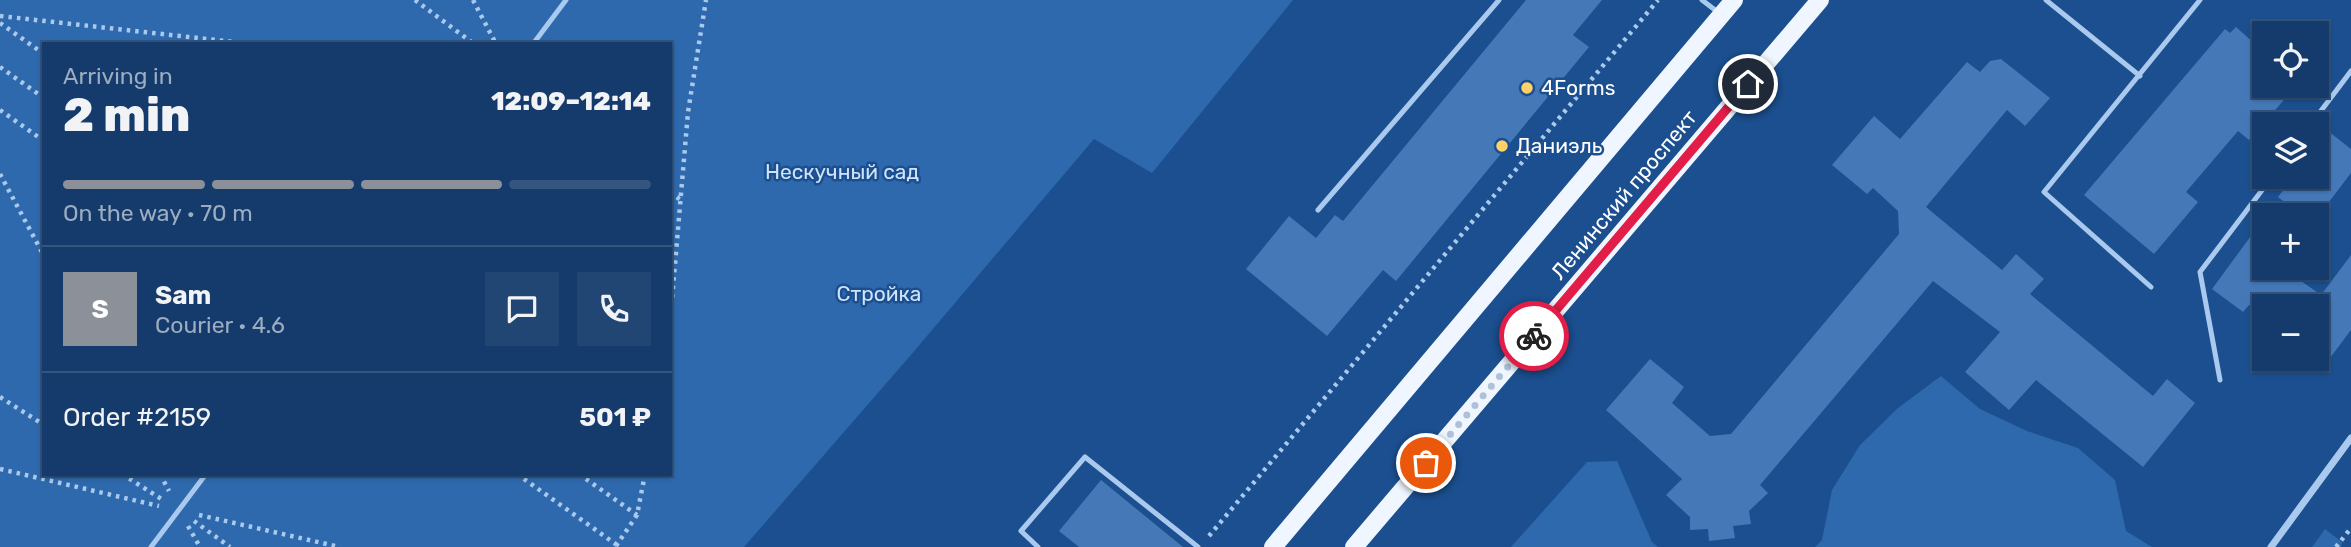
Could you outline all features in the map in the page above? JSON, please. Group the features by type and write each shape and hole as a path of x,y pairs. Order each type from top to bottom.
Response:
{"main road":[{"name":"Ленинский проспект","path":"1273,547 1734,0"},
{"name":"Ленинский проспект","path":"1354,547 1820,0"}],"street":[{"path":"2271,547 2351,438"}],"lane":[{"path":"534,42 566,0"},
{"path":"1318,210 1499,0"},
{"path":"1702,0 1721,15"},
{"path":"2046,0 2140,76"},
{"path":"2151,287 2044,192 2200,0"},
{"path":"2320,112 2351,71"},
{"path":"2220,380 2200,272 2263,189"},
{"path":"1038,547 1021,531 1085,457 1198,547"},
{"path":"151,547 204,476"}],"path":[{"path":"415,0 471,42"},
{"path":"473,0 495,42"},
{"path":"672,303 688,112 706,0"},
{"path":"1209,536 1658,0"},
{"path":"0,16 234,42"},
{"path":"0,23 42,53"},
{"path":"0,67 42,97"},
{"path":"0,110 42,140"},
{"path":"0,174 42,252"},
{"path":"672,194 682,201"},
{"path":"0,397 42,424"},
{"path":"0,469 340,547"},
{"path":"520,476 616,546 638,515 644,476"},
{"path":"582,476 638,515"},
{"path":"2336,547 2351,528"}],"green space":[{"name":"Нескучный сад","path":"0,0 1293,0 1152,173 1094,139 744,547 0,547"},
{"path":"1941,376 1980,409 2027,431 2078,448 2115,480 2126,531 2152,547 1815,547 1822,540 1832,490 1860,445 1898,408"},
{"path":"1617,461 1652,542 1658,547 1511,547 1587,462"},
{"path":"2325,529 2342,542 2341,547 2312,547"}],"building":[{"path":"1526,0 1602,0 1573,35 1589,47 1396,281 1383,270 1327,336 1246,269 1289,216 1316,238 1335,215 1343,221"},
{"path":"2236,27 2252,41 2252,98 2286,98 2273,112 2252,112 2252,137 2249,140 2238,131 2186,192 2198,202 2154,254 2084,195 2225,29 2230,33"},
{"path":"2001,59 2050,98 2025,126 2007,110 1926,207 2002,270 2016,254 2044,279 2030,294 2153,396 2167,379 2195,403 2143,467 2036,380 2009,410 1965,372 2000,332 1933,281 1760,485 1768,493 1749,511 1751,524 1733,526 1735,538 1709,541 1708,529 1690,530 1690,517 1666,495 1682,479 1606,410 1650,359 1684,387 1672,403 1710,436 1731,434 1899,234 1898,211 1873,188 1867,194 1832,165 1874,116 1900,139 1967,62 1980,72 1990,61"},
{"path":"2329,132 2351,149 2351,173 2328,203 2286,203 2278,197 2284,189 2329,189"},
{"path":"2252,234 2252,280 2300,280 2320,294 2252,294 2252,307 2249,305 2243,312 2212,289"},
{"path":"2351,255 2351,330 2329,359 2329,294 2322,294"},
{"path":"1101,480 1183,547 1079,547 1059,531"}],"way so far":[{"path":"1426,463 1534,336"}],"place":[{"name":"4Forms","path":"1527,88"},
{"name":"Даниэль","path":"1502,146"}],"route":[{"path":"1534,336 1748,84"}],"park label":[{"name":"Стройка","path":"879,294"}]}
